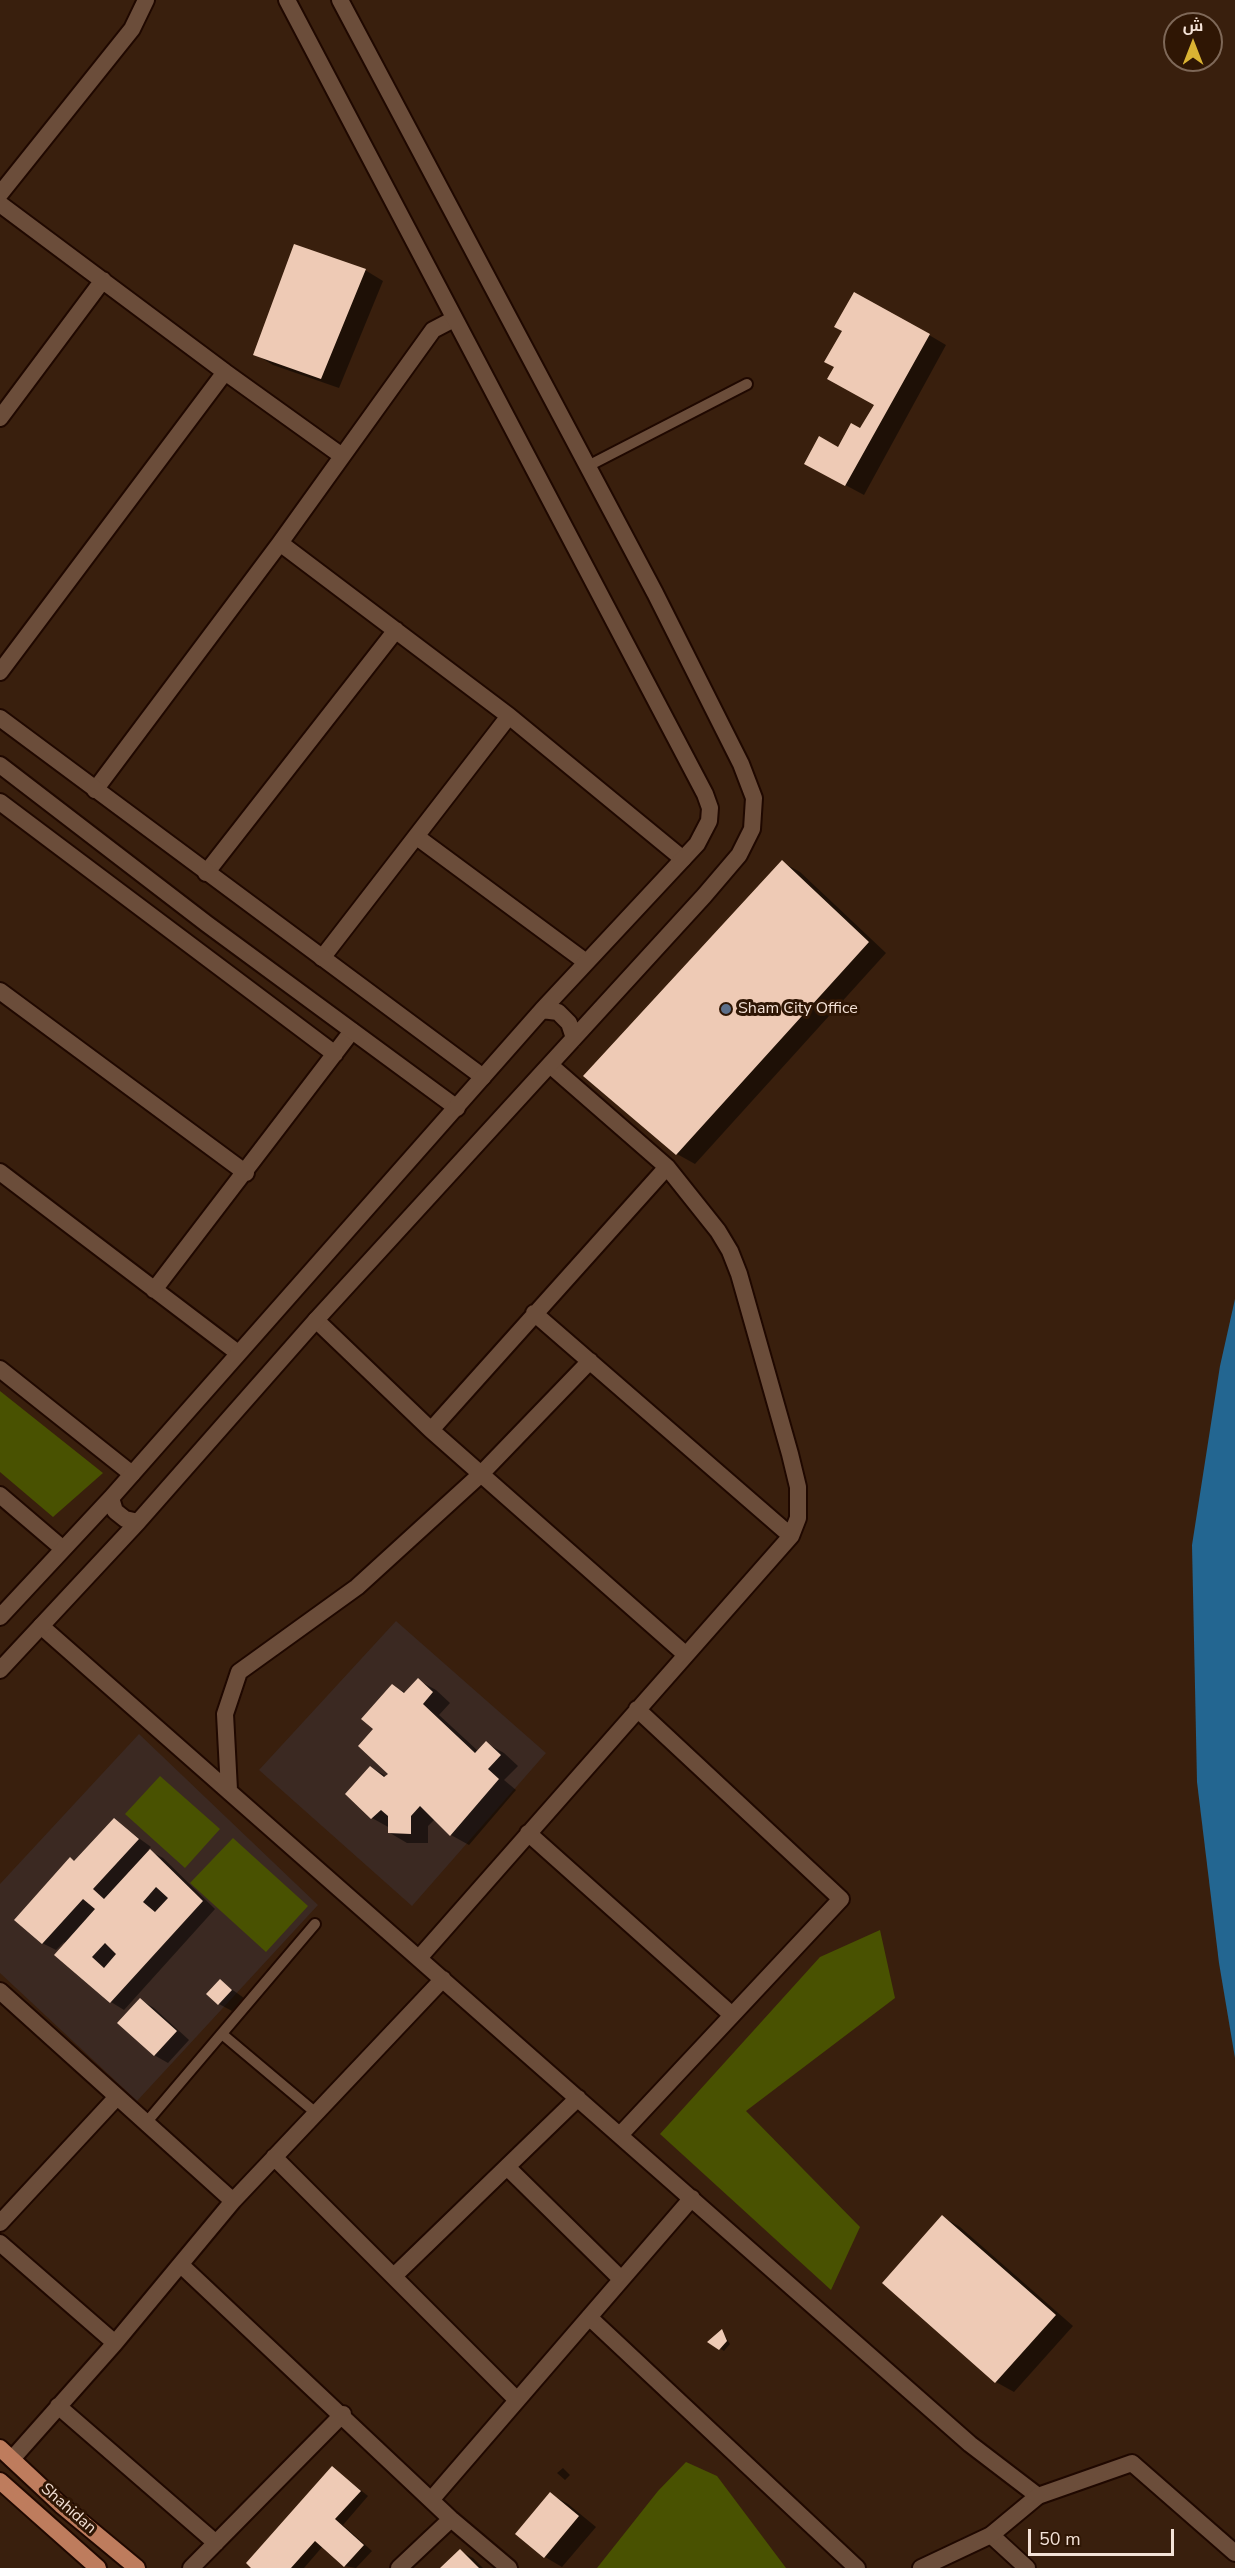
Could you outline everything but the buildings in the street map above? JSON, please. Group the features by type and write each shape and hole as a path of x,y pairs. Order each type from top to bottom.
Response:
{"main road":[{"name":"Shahidan","path":"6,2454 61,2505 137,2568"},
{"path":"0,2481 98,2568"},
{"path":"48,2524 61,2505"}],"street":[{"path":"0,194 132,29 146,0"},
{"path":"0,1617 111,1498 542,1010 683,859 708,826 708,801 286,0"},
{"path":"0,1670 138,1522 316,1320 729,867 746,844 754,819 754,798 741,764 588,466 340,0"},
{"path":"0,204 342,456"},
{"path":"0,418 103,280"},
{"path":"95,789 280,543 433,330 454,319"},
{"path":"0,672 225,372"},
{"path":"280,543 509,716 683,859"},
{"path":"207,873 396,630"},
{"path":"322,958 509,716"},
{"path":"0,718 483,1077"},
{"path":"0,765 207,924 457,1107"},
{"path":"0,802 334,1054"},
{"path":"417,837 586,962"},
{"path":"0,991 246,1173"},
{"path":"542,1010 558,1012 568,1023 574,1038"},
{"path":"154,1290 246,1173 352,1030"},
{"path":"419,1958 791,1536 798,1518 798,1487 739,1274 718,1231 668,1167 550,1065"},
{"path":"431,1430 534,1313 668,1167"},
{"path":"0,1172 238,1353"},
{"path":"534,1313 791,1536"},
{"path":"316,1320 431,1430 685,1654"},
{"path":"229,1790 225,1714 239,1672 357,1587 481,1474 590,1361"},
{"path":"0,1369 132,1474"},
{"path":"0,1495 62,1548"},
{"path":"111,1498 114,1511 125,1519 138,1522"},
{"path":"41,1626 970,2444 1038,2496"},
{"path":"620,2135 841,1899 637,1709"},
{"path":"528,1833 732,2015"},
{"path":"6,2454 58,2406 115,2343 233,2201 443,1979"},
{"path":"2,1998 233,2201"},
{"path":"0,2223 116,2098"},
{"path":"394,2276 578,2098"},
{"path":"274,2157 518,2400"},
{"path":"507,2167 621,2279"},
{"path":"431,2500 692,2198"},
{"path":"0,2243 115,2343"},
{"path":"181,2265 343,2414 451,2519 509,2568"},
{"path":"589,2317 857,2568"},
{"path":"58,2406 216,2543"},
{"path":"191,2568 343,2414"},
{"path":"921,2568 991,2535 1038,2496 1132,2463 1235,2553"},
{"path":"399,2568 451,2519"},
{"path":"991,2535 1027,2568"}],"lane":[{"path":"588,466 747,384"},
{"path":"145,2124 315,1924"},
{"path":"222,2034 316,2113"}],"shaded area":[{"path":"396,1621 546,1753 412,1906 259,1770"},
{"path":"139,1734 318,1905 137,2101 0,1973 0,1884"}],"green space":[{"path":"0,1391 103,1473 53,1517 0,1472"},
{"path":"160,1776 220,1829 185,1868 125,1814"},
{"path":"233,1838 308,1906 266,1952 190,1883"},
{"path":"880,1930 895,1998 746,2111 860,2227 831,2290 660,2134 820,1957"},
{"path":"686,2462 717,2476 786,2568 597,2568 658,2491"}],"water":[{"path":"1235,1299 1235,2058 1219,1963 1197,1782 1192,1545 1220,1366"}],"place":[{"name":"Sham City Office","path":"726,1009"}]}
